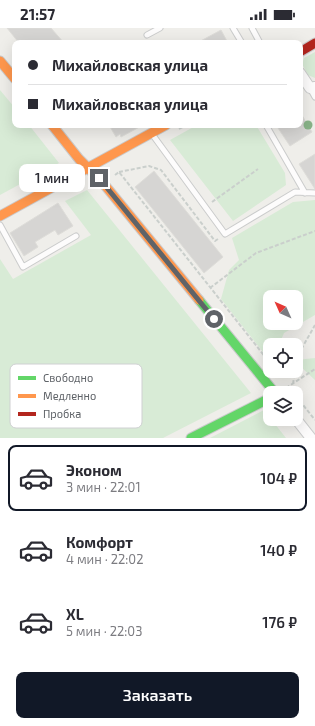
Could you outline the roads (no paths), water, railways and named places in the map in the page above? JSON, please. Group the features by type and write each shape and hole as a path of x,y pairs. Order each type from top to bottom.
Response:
{"street":[{"path":"303,50 315,43"},
{"path":"0,61 12,76"},
{"path":"303,77 312,88"},
{"path":"55,128 275,386"},
{"path":"0,216 160,128"},
{"path":"191,438 263,402"},
{"path":"302,426 311,438"}],"lane":[{"path":"147,36 160,28"},
{"path":"233,28 240,40"},
{"path":"252,28 258,40"},
{"path":"312,88 315,97"},
{"path":"268,128 305,192"},
{"path":"151,133 225,234 295,192 315,193"},
{"path":"0,225 23,266 76,236"}]}
